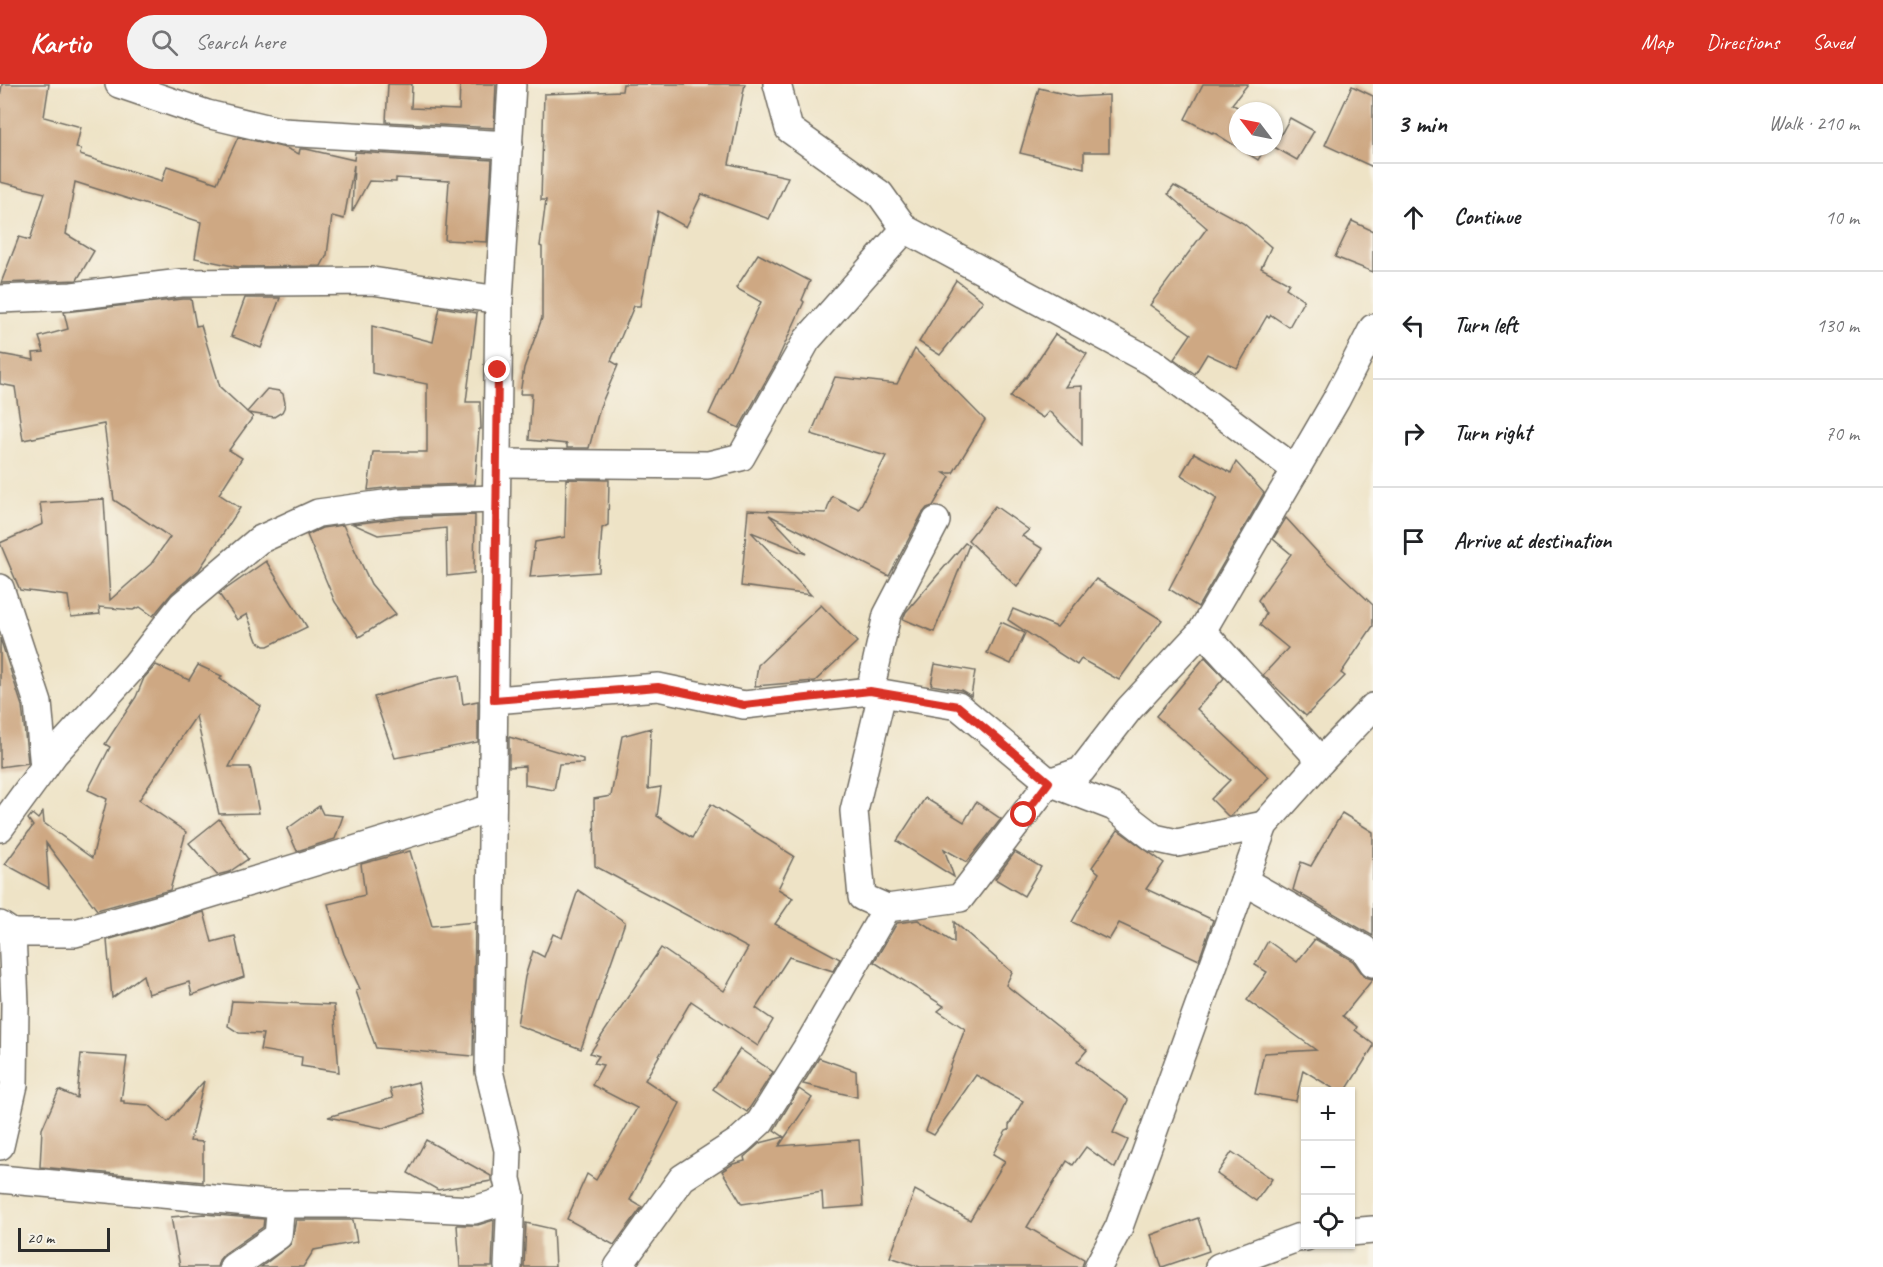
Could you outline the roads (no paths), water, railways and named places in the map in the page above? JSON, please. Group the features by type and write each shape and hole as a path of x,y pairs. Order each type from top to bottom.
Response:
{"street":[{"path":"119,84 207,114 283,132 508,145"},
{"path":"508,1267 511,1196 507,1179 508,1150 489,1071 499,300 512,84"},
{"path":"777,84 789,129 880,194 905,229 1152,362 1296,470"},
{"path":"497,463 708,465 741,457 807,340 905,229"},
{"path":"0,299 72,296 181,283 372,281 499,300"},
{"path":"936,521 887,615 876,693 854,811 862,897 886,908 960,898 1049,782 1081,771 1130,709 1202,631 1336,400 1373,328"},
{"path":"0,828 54,754 136,664 182,604 259,540 318,513 399,502 496,499"},
{"path":"0,588 38,703 44,768"},
{"path":"1202,631 1321,761"},
{"path":"494,700 658,687 744,705 876,693 958,706 1049,782 1114,807 1154,838 1177,843 1264,825"},
{"path":"1098,1267 1119,1227 1264,825 1373,707"},
{"path":"0,1146 14,1085 15,1004 6,929 75,933 492,808"},
{"path":"1244,881 1364,949 1373,963"},
{"path":"618,1267 682,1178 740,1142 760,1122 806,1049 886,908"},
{"path":"0,1179 281,1204 357,1204 474,1210 511,1196"},
{"path":"233,1267 278,1236 281,1204"},
{"path":"1355,1232 1373,1230"},
{"path":"1219,1267 1301,1238"}]}
